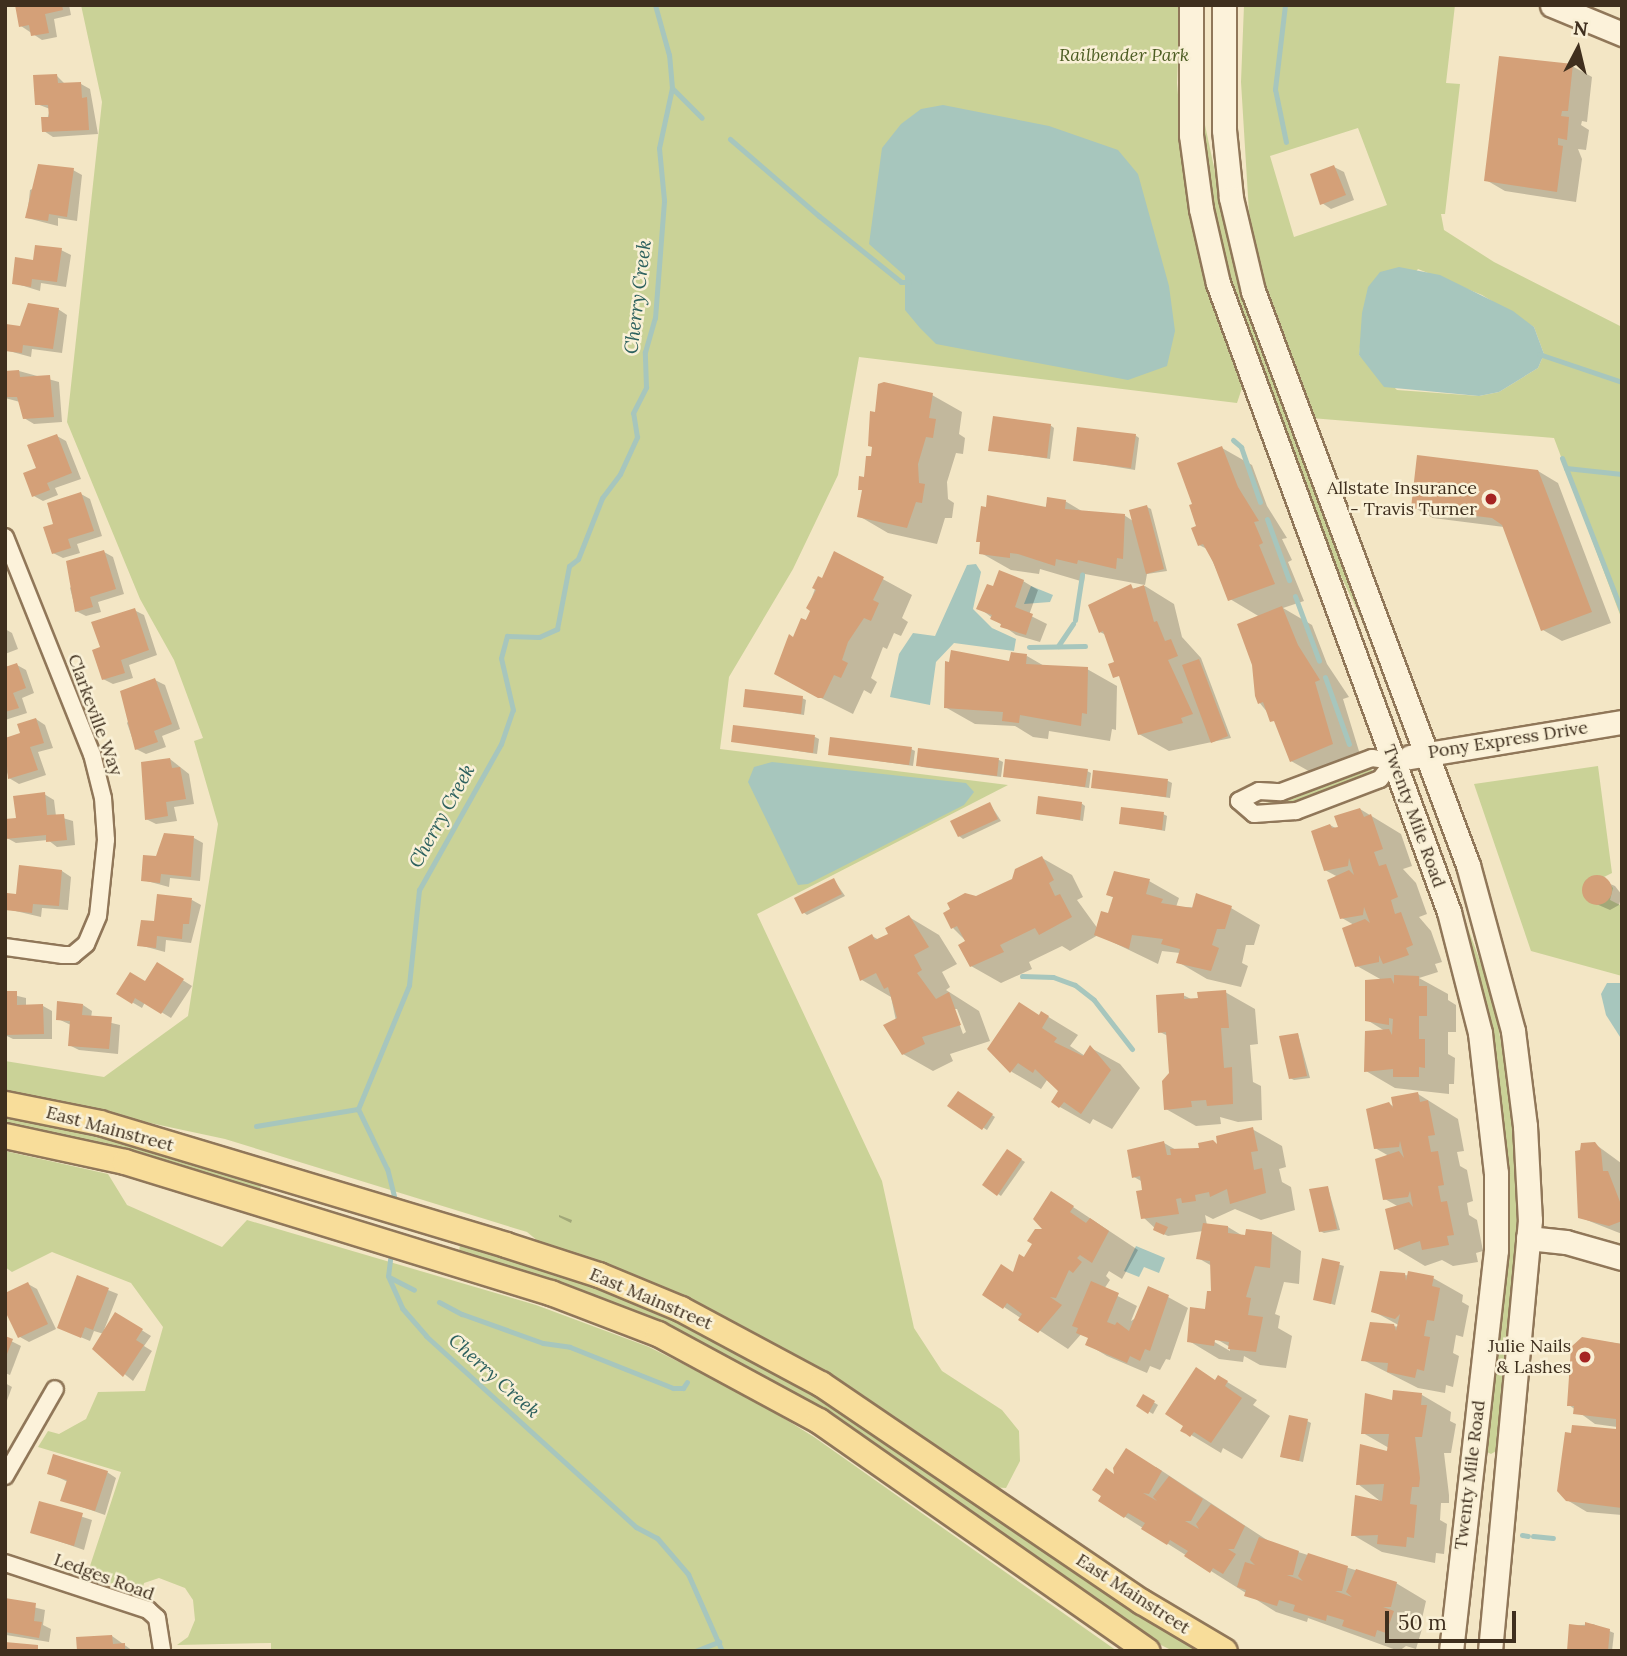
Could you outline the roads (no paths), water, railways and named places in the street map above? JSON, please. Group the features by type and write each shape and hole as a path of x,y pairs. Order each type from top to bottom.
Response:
{"main road":[{"name":"Twenty Mile Road","path":"1191,5 1191,135 1201,209 1218,283 1449,912 1469,984 1489,1092 1496,1173 1494,1272 1451,1651"},
{"name":"Twenty Mile Road","path":"1224,5 1222,97 1227,168 1253,291 1479,898 1507,1002 1525,1126 1528,1238 1490,1651"},
{"path":"1552,5 1622,34"},
{"name":"Pony Express Drive","path":"1394,761 1426,753 1622,722"},
{"name":"East Mainstreet","path":"5,1104 74,1116 459,1231 627,1286 776,1358 1142,1602 1225,1651"},
{"name":"East Mainstreet","path":"5,1136 73,1147 603,1310 748,1379 847,1440 1147,1651"},
{"path":"1528,1238 1566,1242 1622,1258"}],"street":[{"name":"Clarkeville Way","path":"5,537 100,782 107,840 96,928 80,950 63,955 5,947"},
{"path":"1372,758 1394,761 1380,779 1296,811 1254,814 1239,801 1259,791 1294,788 1372,758"},
{"path":"5,1476 55,1388"},
{"name":"Ledges Road","path":"5,1563 148,1611 157,1618 163,1651"}],"water":[{"path":"943,105 1049,126 1118,150 1138,174 1169,286 1175,331 1167,366 1128,380 936,344 920,328 905,310 905,276 869,244 882,148 901,124 921,109"},
{"path":"1399,267 1440,275 1513,311 1534,327 1544,354 1538,368 1499,392 1479,396 1384,387 1359,355 1362,313 1368,287 1380,272"},
{"path":"976,564 981,572 973,609 992,628 1016,639 1014,651 954,643 936,662 930,705 890,697 899,654 913,633 935,636 967,565"},
{"path":"1031,586 1053,595 1050,602 1024,604"},
{"path":"772,762 966,783 974,792 964,805 808,884 798,885 748,782 754,767"},
{"path":"1607,983 1622,983 1622,1040 1606,1015 1601,994"},
{"path":"1136,1246 1165,1258 1159,1273 1144,1267 1139,1277 1124,1271"}],"waterway":[{"name":"Cherry Creek","path":"396,1204 387,1169 358,1109 409,985 419,890 501,744 513,710 501,658 507,636 539,637 557,629 569,566 578,559 602,498 620,474 637,437 633,413 646,387 645,352 655,318 664,200 659,148 672,88 669,55 655,5"},
{"path":"1285,5 1275,89 1286,142"},
{"path":"672,88 702,118"},
{"path":"730,139 901,282 909,282"},
{"path":"1539,354 1622,382"},
{"path":"1233,440 1241,447 1260,502"},
{"path":"1562,458 1622,612"},
{"path":"1566,468 1622,474"},
{"path":"1267,519 1289,580"},
{"path":"1075,620 1082,575"},
{"path":"1295,596 1319,661"},
{"path":"1058,646 1073,624"},
{"path":"1029,647 1085,646"},
{"path":"1325,677 1349,744"},
{"path":"1022,976 1053,977 1075,985 1094,1000 1132,1049"},
{"path":"256,1126 358,1109"},
{"name":"Cherry Creek","path":"391,1252 388,1276 402,1308 426,1336 636,1527 657,1538 688,1574 722,1651"},
{"path":"389,1277 414,1290"},
{"path":"439,1302 462,1314 543,1343 570,1347 673,1388 683,1388 687,1382"},
{"path":"1522,1535 1528,1536"},
{"path":"1533,1536 1553,1538"},
{"path":"695,1651 719,1642"}],"place":[{"name":"Allstate Insurance - Travis Turner","path":"1491,499"},
{"name":"Julie Nails & Lashes","path":"1585,1357"}],"park label":[{"name":"Railbender Park","path":"1124,55"}]}
